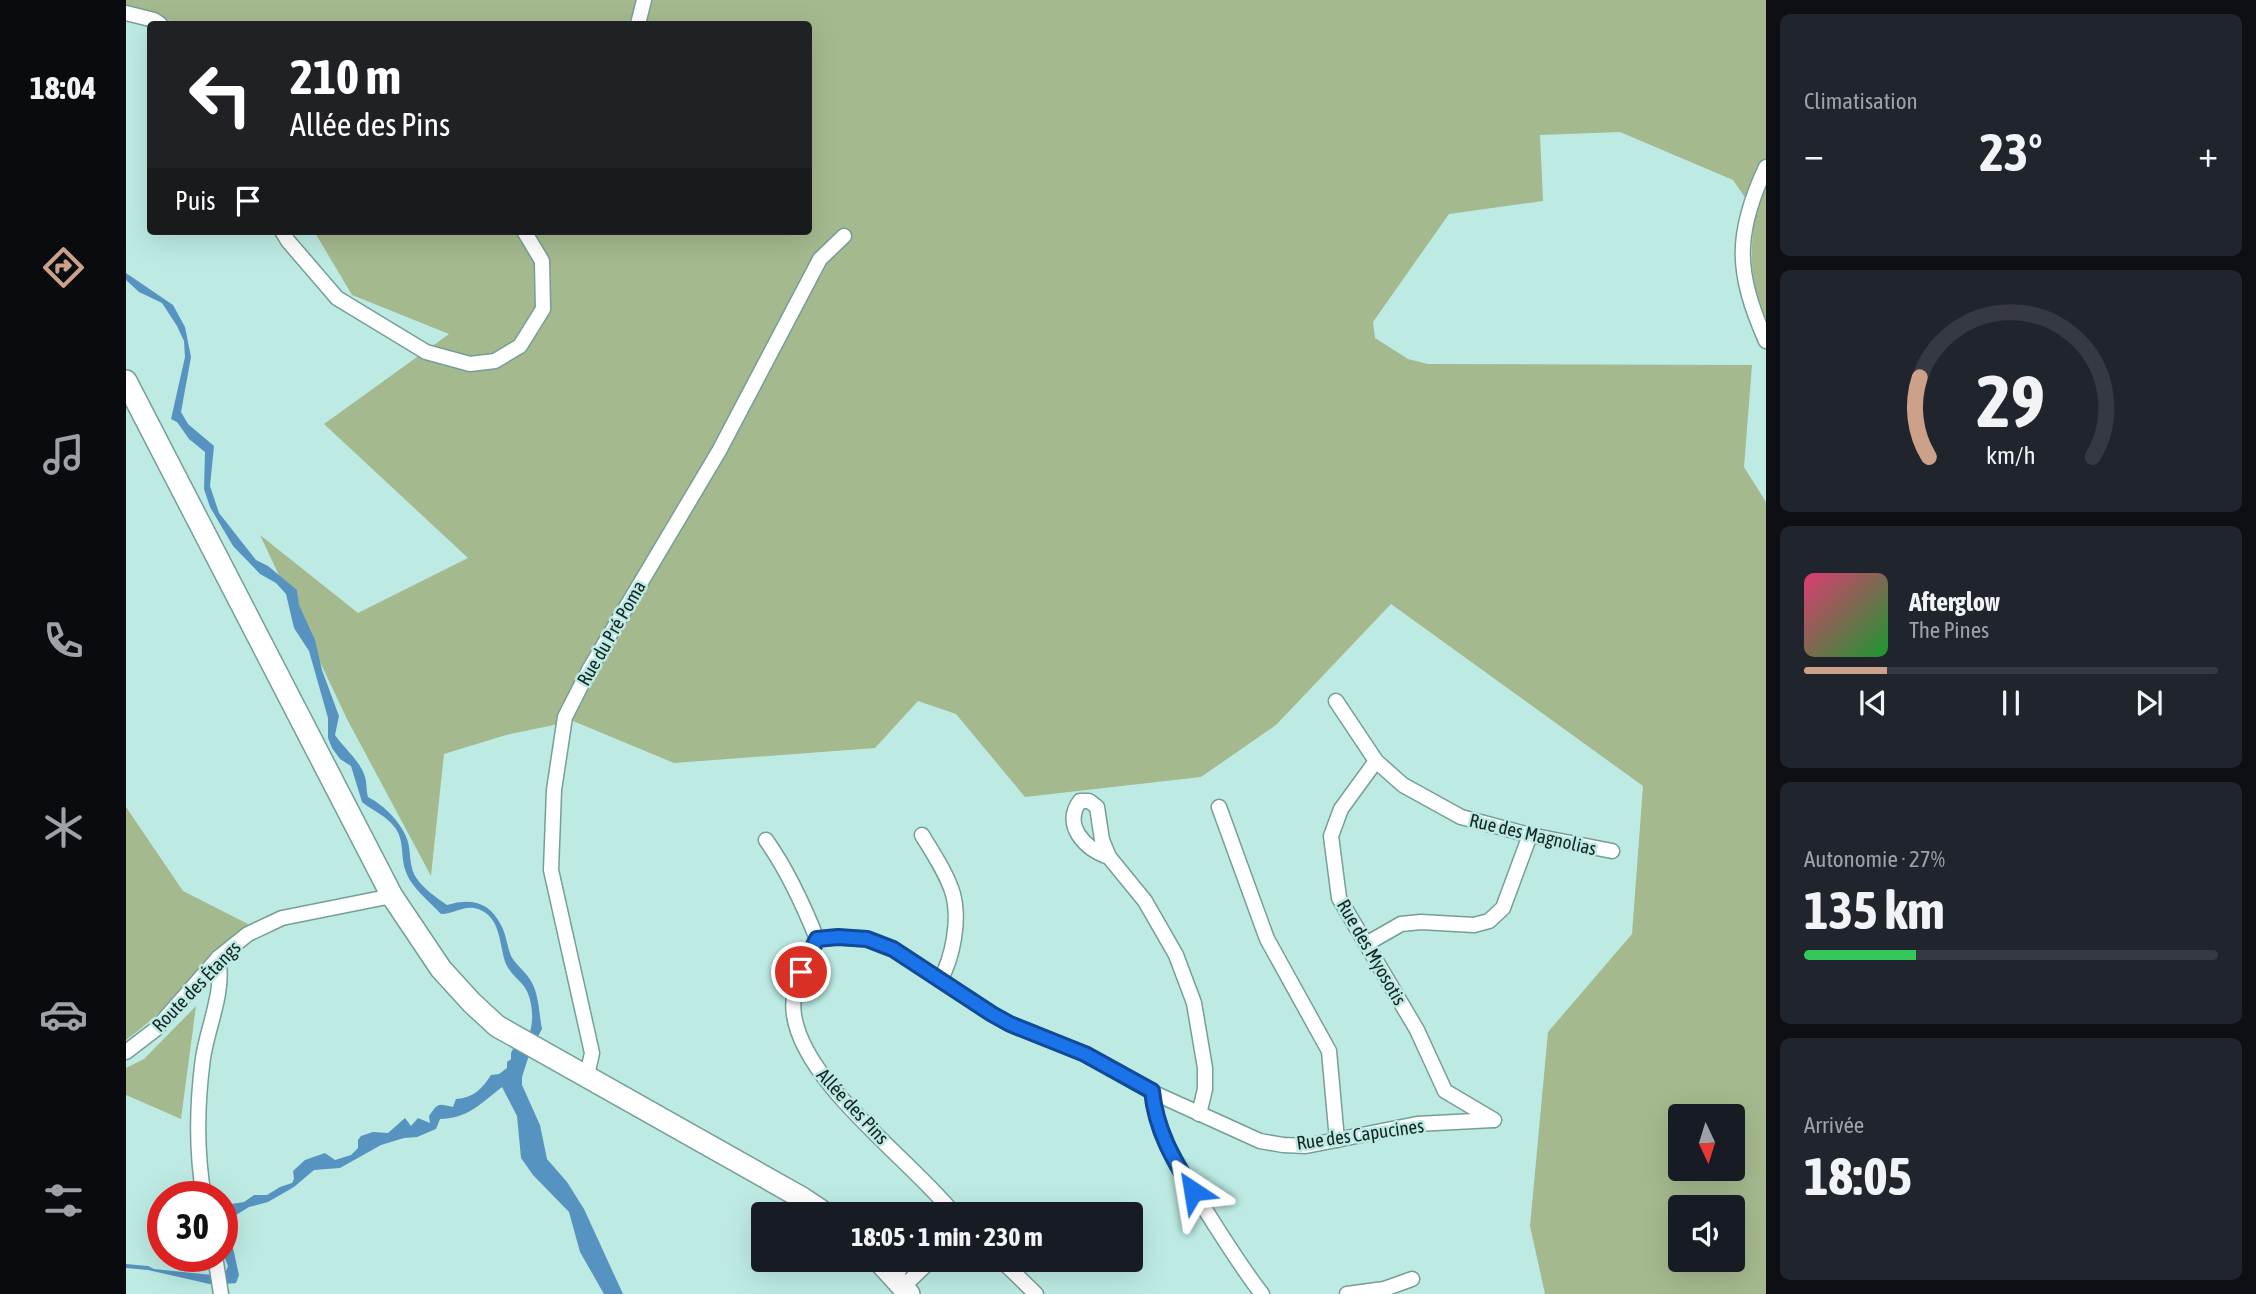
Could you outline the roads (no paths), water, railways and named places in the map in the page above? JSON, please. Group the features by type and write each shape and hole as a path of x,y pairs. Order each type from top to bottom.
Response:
{"street":[{"path":"639,21 644,0"},
{"path":"126,13 156,21"},
{"path":"1766,167 1752,196 1742,232 1743,277 1752,310 1766,341"},
{"path":"284,235 337,298 426,352 470,365 495,361 520,346 542,309 542,261 526,235"},
{"name":"Rue du Pré Poma","path":"584,1076 588,1071 592,1053 551,870 554,790 565,717 590,668 719,451 820,258 844,236"},
{"path":"126,381 392,896 441,969 472,1003 498,1026 808,1202"},
{"name":"Rue des Magnolias","path":"1336,701 1376,761 1403,785 1461,817 1530,835 1612,851"},
{"name":"Rue des Myosotis","path":"1376,761 1342,809 1331,836 1339,898 1417,1030 1445,1091 1494,1120"},
{"path":"1219,807 1267,939 1329,1051 1337,1140"},
{"path":"922,835 953,895 955,934 947,967 940,980"},
{"path":"1366,944 1401,923 1474,925 1489,921 1503,908 1530,835"},
{"path":"766,841 792,883 817,939"},
{"path":"1109,857 1145,901 1164,933 1176,955 1194,1003 1205,1068 1205,1089 1199,1114"},
{"name":"Route des Étangs","path":"126,1052 156,1029 219,958 248,934 282,919 392,896"},
{"name":"Rue des Capucines","path":"817,939 867,939 893,949 1010,1024 1085,1054 1152,1091 1260,1140 1306,1146 1417,1124 1494,1120"},
{"name":"Allée des Pins","path":"817,939 807,957 795,992 794,1013 799,1037 811,1061 842,1099 945,1202"},
{"path":"203,1181 197,1111 203,1056 222,974 219,958"},
{"path":"1152,1091 1155,1113 1170,1155 1238,1264 1262,1294"},
{"path":"218,1272 221,1293"},
{"path":"889,1272 901,1286 917,1272"},
{"path":"1014,1272 1037,1294"},
{"path":"1348,1294 1384,1289 1412,1279"}],"water":[{"path":"126,273 173,305 185,327 191,357 181,412 188,424 214,446 210,486 219,513 256,560 268,566 297,590 299,605 315,640 322,670 339,716 335,735 361,769 366,779 368,797 386,810 402,828 408,842 414,875 427,890 447,905 478,903 496,917 503,929 511,956 529,978 536,992 542,1029 536,1040 528,1037 532,1018 529,996 506,964 498,931 492,919 474,908 441,914 421,894 406,872 401,840 396,829 362,802 351,766 340,759 332,748 328,738 328,718 309,651 294,628 286,594 276,583 260,574 233,546 210,507 204,489 205,452 171,419 185,357 184,341 162,303 139,292 126,280"},
{"path":"515,1045 531,1049 522,1085 540,1125 547,1159 567,1182 584,1209 623,1294 604,1294 580,1252 569,1212 533,1175 521,1158 517,1116 502,1087 467,1113 440,1119 436,1129 417,1137 381,1145 340,1168 314,1170 294,1187 268,1202 249,1207 238,1214 238,1203 254,1195 267,1195 292,1183 293,1171 305,1160 325,1153 335,1160 351,1155 358,1148 361,1136 373,1132 388,1133 405,1118 411,1126 418,1118 430,1123 429,1116 437,1106 453,1107 456,1099 472,1095 491,1075 499,1074 507,1068"},
{"path":"126,1264 147,1266 147,1270 126,1268"},
{"path":"238,1270 239,1275 236,1283 214,1285 157,1272 183,1272 212,1275"}]}
